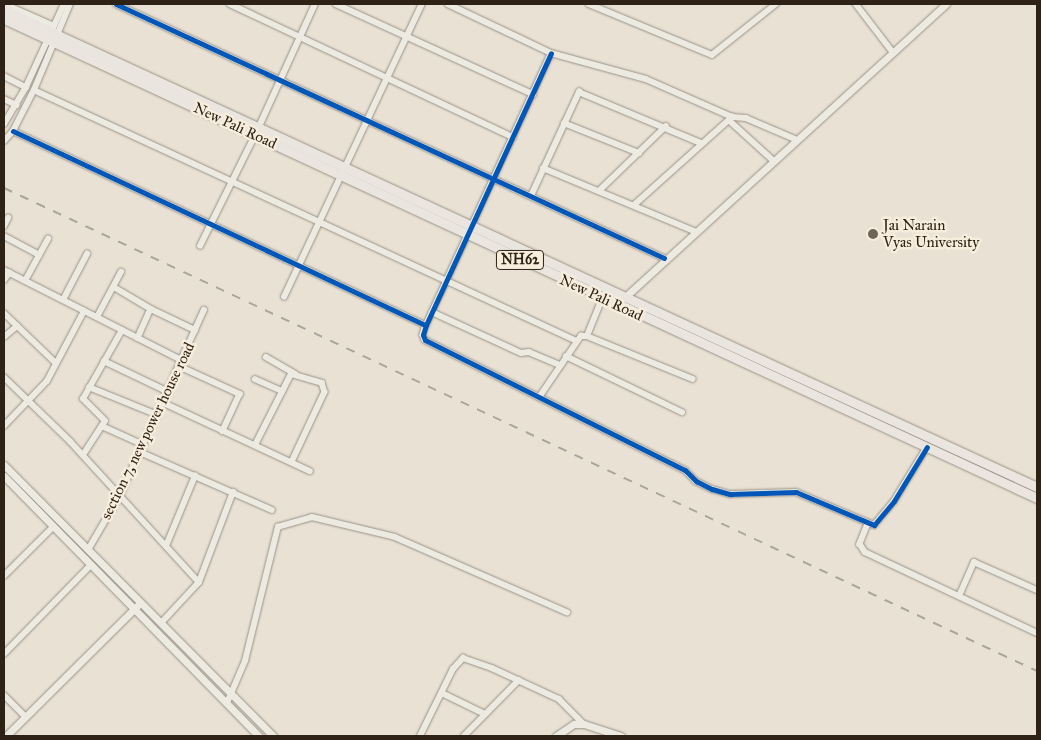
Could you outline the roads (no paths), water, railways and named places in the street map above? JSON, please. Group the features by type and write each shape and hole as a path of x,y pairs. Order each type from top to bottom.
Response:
{"highway":[{"name":"New Pali Road","path":"6,12 470,232 602,299 1037,498"},
{"name":"New Pali Road","path":"470,232 624,298 1037,487"}],"street":[{"path":"4,141 13,131 34,90 64,4"},
{"path":"4,124 17,105 70,4"},
{"path":"116,4 664,258"},
{"path":"230,4 300,35 386,79 513,136"},
{"path":"200,246 234,183 314,4"},
{"path":"336,4 533,94"},
{"path":"284,297 422,4"},
{"path":"448,4 551,53 646,79 730,118 773,160"},
{"path":"589,4 712,55 776,4"},
{"path":"856,4 892,51"},
{"path":"624,298 664,258 946,4"},
{"path":"551,53 426,325 423,335 425,340 685,470 696,481 712,489 730,494 796,492 868,524 874,525 880,521 927,447"},
{"path":"4,76 26,87"},
{"path":"34,90 577,341"},
{"path":"531,196 576,95 583,92 666,126 701,143"},
{"path":"4,99 17,105"},
{"path":"634,205 730,118 746,118 795,139"},
{"path":"564,123 639,153"},
{"path":"600,191 666,126"},
{"path":"13,131 426,325"},
{"path":"543,168 694,231"},
{"path":"4,226 8,218"},
{"path":"4,236 39,255"},
{"path":"25,281 48,239"},
{"path":"63,300 87,254"},
{"path":"4,280 6,271 138,338 182,364 240,394 223,431"},
{"path":"97,317 121,272"},
{"path":"114,287 196,330"},
{"path":"587,336 602,299"},
{"path":"138,338 151,308"},
{"name":"section 7, new power house road","path":"88,550 120,495 182,364 204,310"},
{"path":"4,426 47,381 84,311"},
{"path":"432,312 521,353 529,352 559,365"},
{"path":"4,313 56,363"},
{"path":"4,338 17,326"},
{"path":"83,455 105,421 83,399 122,330"},
{"path":"540,396 559,365 582,335 692,379"},
{"path":"566,356 682,412"},
{"path":"266,357 296,374 326,387 292,462"},
{"path":"104,361 169,392"},
{"path":"255,445 289,377 296,374"},
{"path":"4,377 83,455 199,582"},
{"path":"255,379 282,391"},
{"path":"89,387 158,415"},
{"path":"164,403 310,471"},
{"path":"102,426 144,445"},
{"path":"140,452 272,510"},
{"path":"4,465 162,622 273,736"},
{"path":"4,476 259,736"},
{"path":"166,546 195,476"},
{"path":"162,622 199,582 233,492"},
{"path":"227,703 245,661 278,527 312,517 395,537 567,612"},
{"path":"868,524 860,544 865,552 1037,633"},
{"path":"4,576 53,527"},
{"path":"959,596 974,562 1037,590"},
{"path":"4,654 91,565"},
{"path":"6,736 141,602"},
{"path":"420,736 463,658 519,680 559,700 584,724"},
{"path":"464,736 519,680"},
{"path":"442,693 486,714"},
{"path":"4,695 26,717"},
{"path":"556,736 574,724 584,724 622,736"}],"railway":[{"path":"4,188 1037,671"}],"place":[{"name":"Jai Narain Vyas University","path":"873,234"}]}
